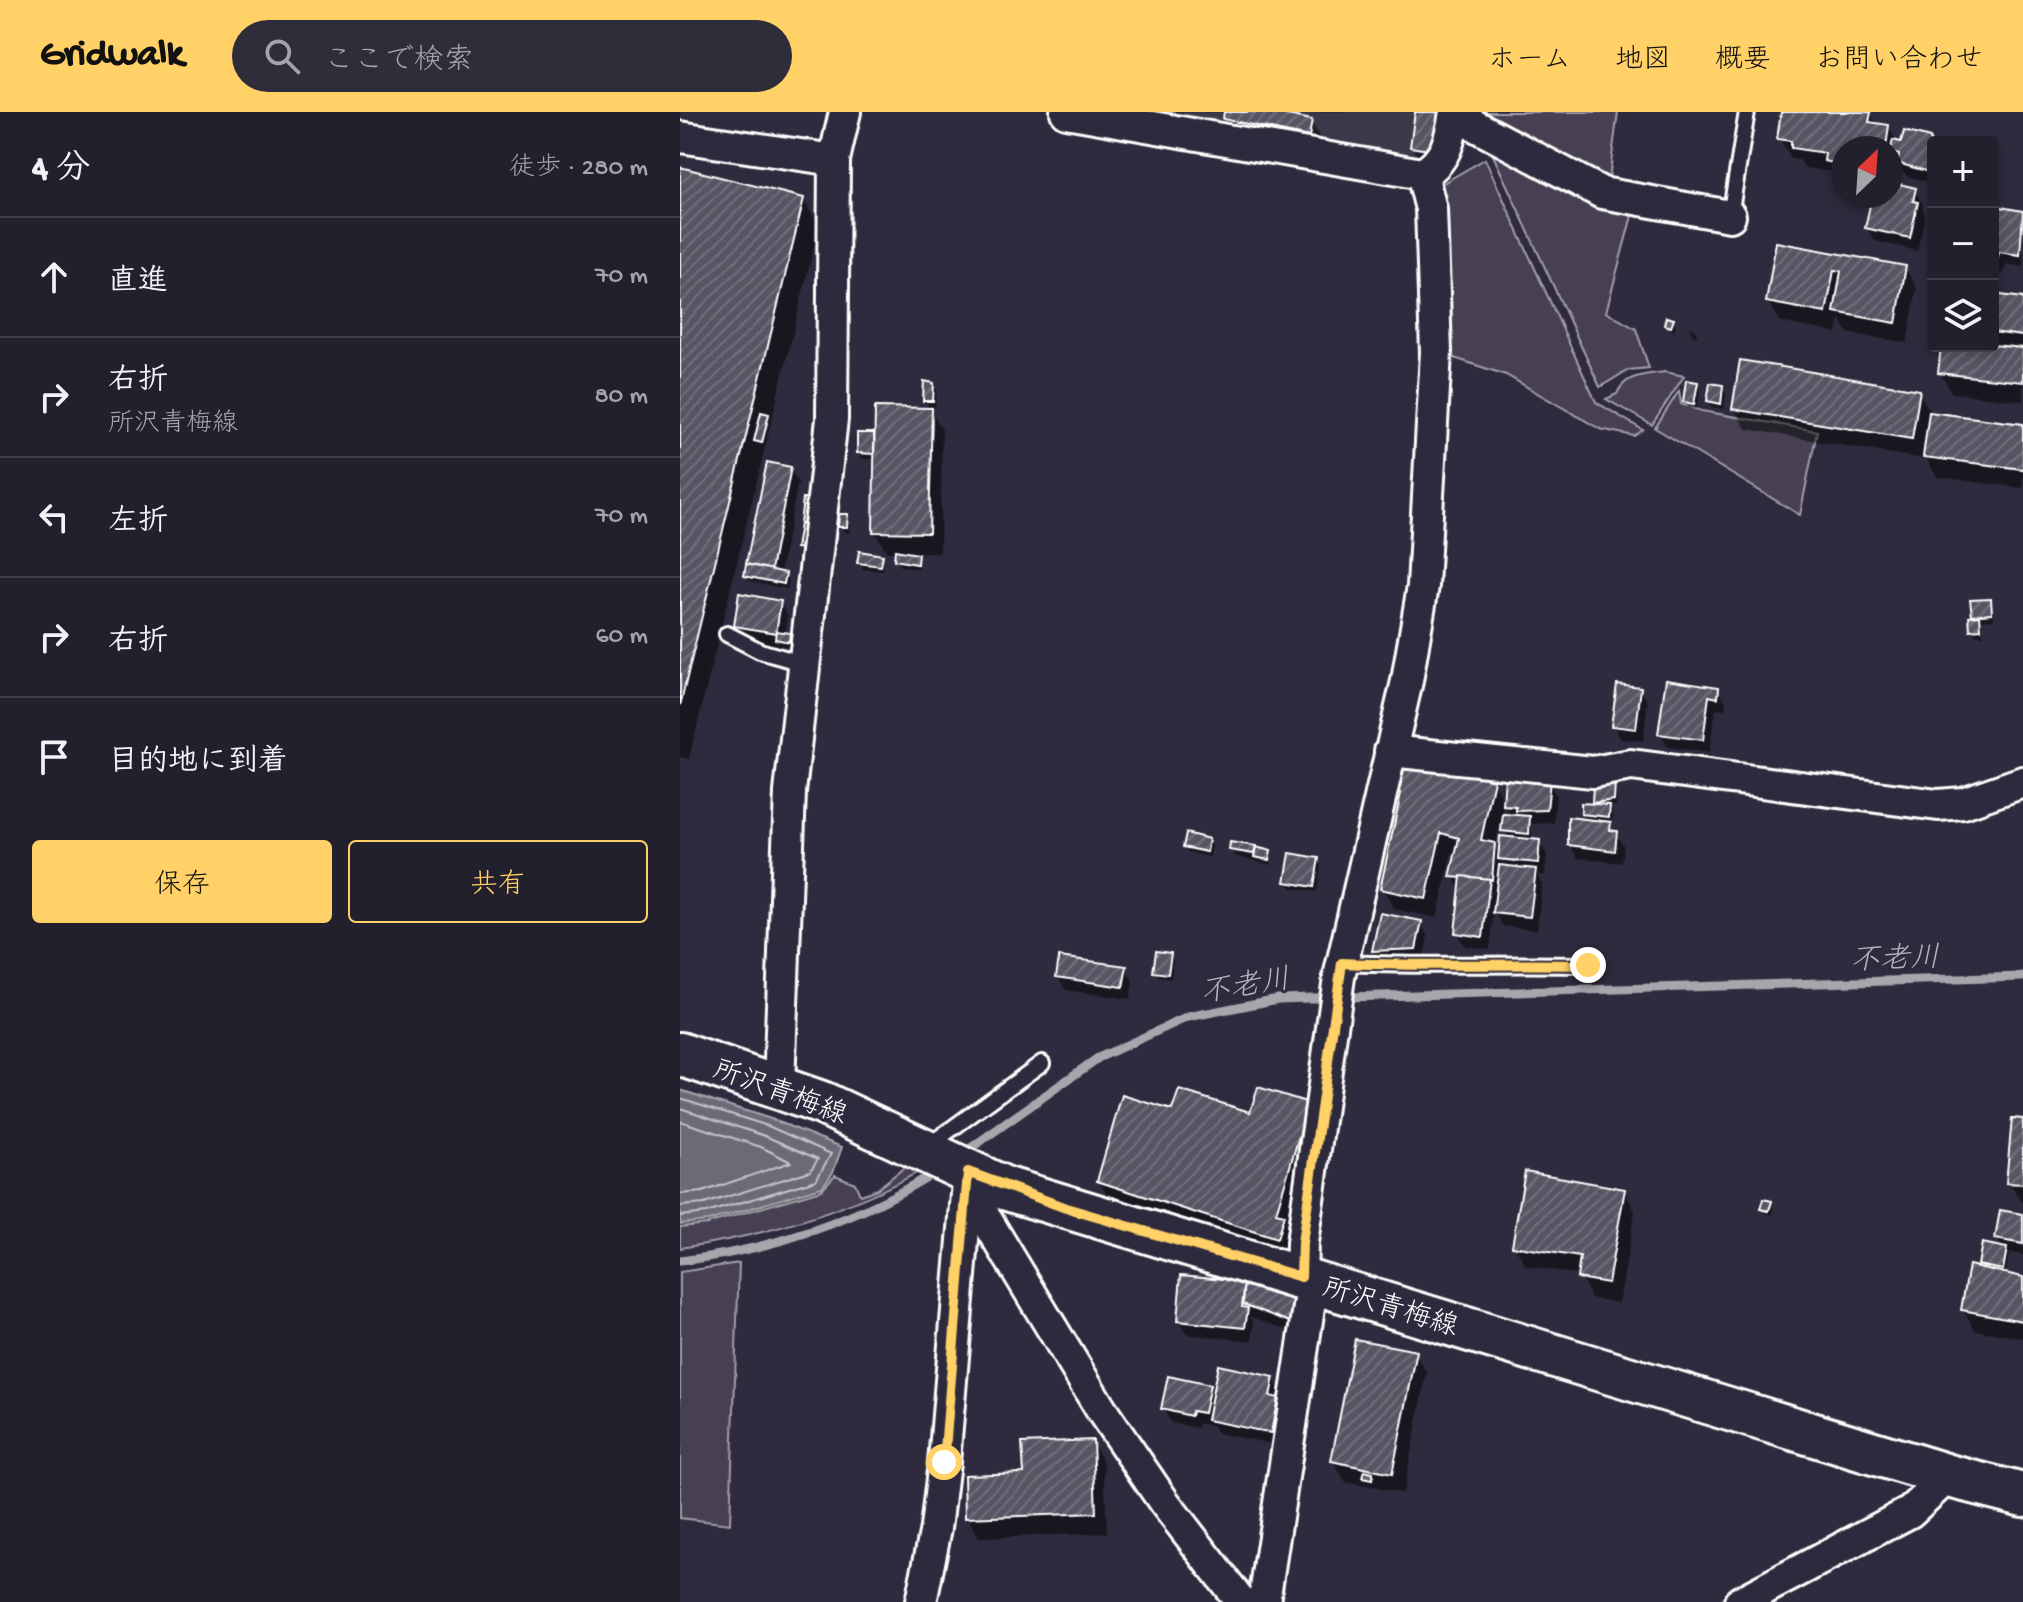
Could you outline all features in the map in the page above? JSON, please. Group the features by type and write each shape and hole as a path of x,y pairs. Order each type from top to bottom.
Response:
{"main road":[{"name":"所沢青梅線","path":"680,1054 779,1086 948,1166 1066,1208 1949,1476 2023,1495"}],"street":[{"path":"779,1086 790,792 832,419 834,160 845,112"},
{"path":"1066,112 1422,174 1435,168 1448,144 1455,114 1602,193 1730,216"},
{"path":"680,137 834,160"},
{"path":"1264,1602 1307,1279 1302,1243 1339,982 1407,681 1424,570 1436,352 1431,209 1422,174"},
{"path":"1390,751 1593,772 1631,765 1938,805 1963,803 2023,782"},
{"path":"921,1602 942,1475 948,1166"},
{"path":"948,1166 1102,1411 1164,1502 1241,1602"},
{"path":"1740,1602 1910,1512 1949,1476"}],"lane":[{"path":"1730,216 1747,112"},
{"path":"727,634 760,651 805,664"},
{"path":"1339,982 1429,967 1509,963 1588,965"},
{"path":"948,1166 1042,1063"}],"shaded area":[{"path":"1167,112 1441,112 1436,151 1423,160"},
{"path":"1476,112 1618,112 1609,179 1484,119"},
{"path":"1496,153 1593,206 1633,212 1606,312 1636,329 1649,368 1628,370 1600,387 1493,155"},
{"path":"1485,159 1596,402 1643,430 1634,436 1600,429 1506,375 1445,355 1440,185"},
{"path":"1665,372 1684,376 1652,425 1606,399 1617,394 1631,379"},
{"path":"1679,391 1681,404 1702,411 1817,431 1800,515 1655,428"},
{"path":"910,1163 924,1169 837,1209 775,1229 680,1248 680,1227 707,1224 821,1190 835,1175 855,1183 860,1195 877,1189"},
{"path":"739,1263 730,1524 680,1518 680,1272"}],"water":[{"path":"680,1090 771,1119 842,1147 833,1172 822,1187 708,1221 680,1224"}],"building":[{"path":"1224,112 1272,112 1312,120 1309,137 1223,119"},
{"path":"1415,112 1440,112 1435,151 1410,147"},
{"path":"1781,112 1871,112 1869,122 1889,125 1888,136 1831,136 1831,162 1824,161 1825,153 1791,148 1791,141 1777,139"},
{"path":"1904,131 1927,137 1927,171 1903,165"},
{"path":"680,167 804,198 680,706"},
{"path":"1903,185 1916,188 1913,201 1918,202 1910,238 1865,228 1869,208 1903,208"},
{"path":"1999,207 2023,211 2020,255 1999,252"},
{"path":"1776,242 1906,266 1896,323 1834,312 1841,271 1834,270 1826,313 1766,302"},
{"path":"1999,295 2023,298 2023,336 1999,333"},
{"path":"1666,317 1674,319 1671,327 1664,325"},
{"path":"1999,346 2023,348 2023,382 1938,373 1940,352 1999,352"},
{"path":"1740,360 1920,390 1912,439 1732,409"},
{"path":"1686,380 1698,382 1694,404 1683,402"},
{"path":"924,381 934,383 933,401 923,401"},
{"path":"1710,383 1723,385 1721,404 1707,401"},
{"path":"875,407 932,408 929,533 873,532"},
{"path":"761,412 769,414 762,443 754,441"},
{"path":"1929,412 2023,424 2023,469 1923,457"},
{"path":"857,433 874,433 874,454 857,453"},
{"path":"767,462 791,467 771,570 746,564"},
{"path":"803,498 812,499 809,525 800,524"},
{"path":"839,514 848,514 847,527 838,527"},
{"path":"800,524 809,525 805,549 796,548"},
{"path":"895,550 918,554 917,564 894,560"},
{"path":"859,551 883,555 881,566 857,563"},
{"path":"746,564 786,573 784,584 744,576"},
{"path":"739,593 781,601 776,633 734,626"},
{"path":"1991,598 1992,613 1972,615 1970,599"},
{"path":"1980,615 1981,629 1970,630 1969,616"},
{"path":"776,631 790,633 789,642 775,639"},
{"path":"1666,679 1719,687 1718,698 1709,696 1703,740 1658,734"},
{"path":"1617,684 1641,687 1636,729 1611,726"},
{"path":"1404,757 1494,780 1481,840 1495,843 1492,880 1450,877 1459,838 1441,833 1426,899 1380,889 1401,793 1395,792"},
{"path":"1505,776 1550,780 1547,810 1516,811 1516,807 1503,806"},
{"path":"1615,782 1614,800 1592,803 1593,784"},
{"path":"1581,803 1610,805 1609,817 1581,814"},
{"path":"1503,814 1530,816 1529,834 1501,831"},
{"path":"1568,817 1611,822 1610,830 1617,831 1615,851 1568,845"},
{"path":"1186,833 1209,839 1207,852 1183,847"},
{"path":"1500,836 1540,840 1538,863 1498,859"},
{"path":"1230,842 1256,846 1254,854 1229,850"},
{"path":"1256,847 1271,851 1269,860 1254,857"},
{"path":"1290,853 1319,858 1314,887 1285,882"},
{"path":"1499,865 1536,869 1530,917 1493,913"},
{"path":"1461,876 1490,879 1483,937 1455,933"},
{"path":"1380,913 1422,921 1416,949 1372,951"},
{"path":"1156,951 1171,953 1168,974 1153,972"},
{"path":"1059,957 1127,966 1123,987 1056,977"},
{"path":"1258,1087 1309,1103 1276,1213 1284,1215 1277,1239 1097,1181 1122,1095 1172,1110 1179,1090 1250,1112"},
{"path":"2012,1118 2023,1119 2023,1184 2006,1183"},
{"path":"1525,1171 1625,1189 1608,1283 1577,1278 1580,1257 1512,1246"},
{"path":"1763,1199 1772,1201 1769,1211 1760,1209"},
{"path":"2000,1210 2023,1214 2023,1244 1995,1239"},
{"path":"1982,1243 2007,1248 2003,1270 1978,1265"},
{"path":"1969,1265 2023,1277 2023,1321 1961,1310"},
{"path":"1221,1269 1294,1292 1298,1302 1293,1323 1243,1304 1245,1281 1219,1279"},
{"path":"1181,1275 1245,1281 1242,1307 1248,1308 1245,1328 1177,1321"},
{"path":"1355,1339 1417,1351 1392,1474 1331,1461"},
{"path":"1218,1365 1274,1377 1270,1396 1278,1398 1271,1433 1207,1420"},
{"path":"1168,1376 1210,1385 1204,1413 1192,1411 1191,1416 1161,1409"},
{"path":"1093,1440 1096,1513 965,1518 964,1475 1024,1473 1022,1443"},
{"path":"1364,1471 1373,1473 1372,1480 1362,1478"}],"waterway":[{"name":"不老川","path":"961,1155 1098,1058 1188,1017 1278,999 2023,977"},
{"name":"不老川","path":"680,1261 747,1249 814,1230 879,1203 939,1169"}],"route":[{"path":"944,1462 968,1172 1004,1188 1066,1208 1301,1277 1302,1243 1342,963 1429,967 1509,963 1588,965"}]}
